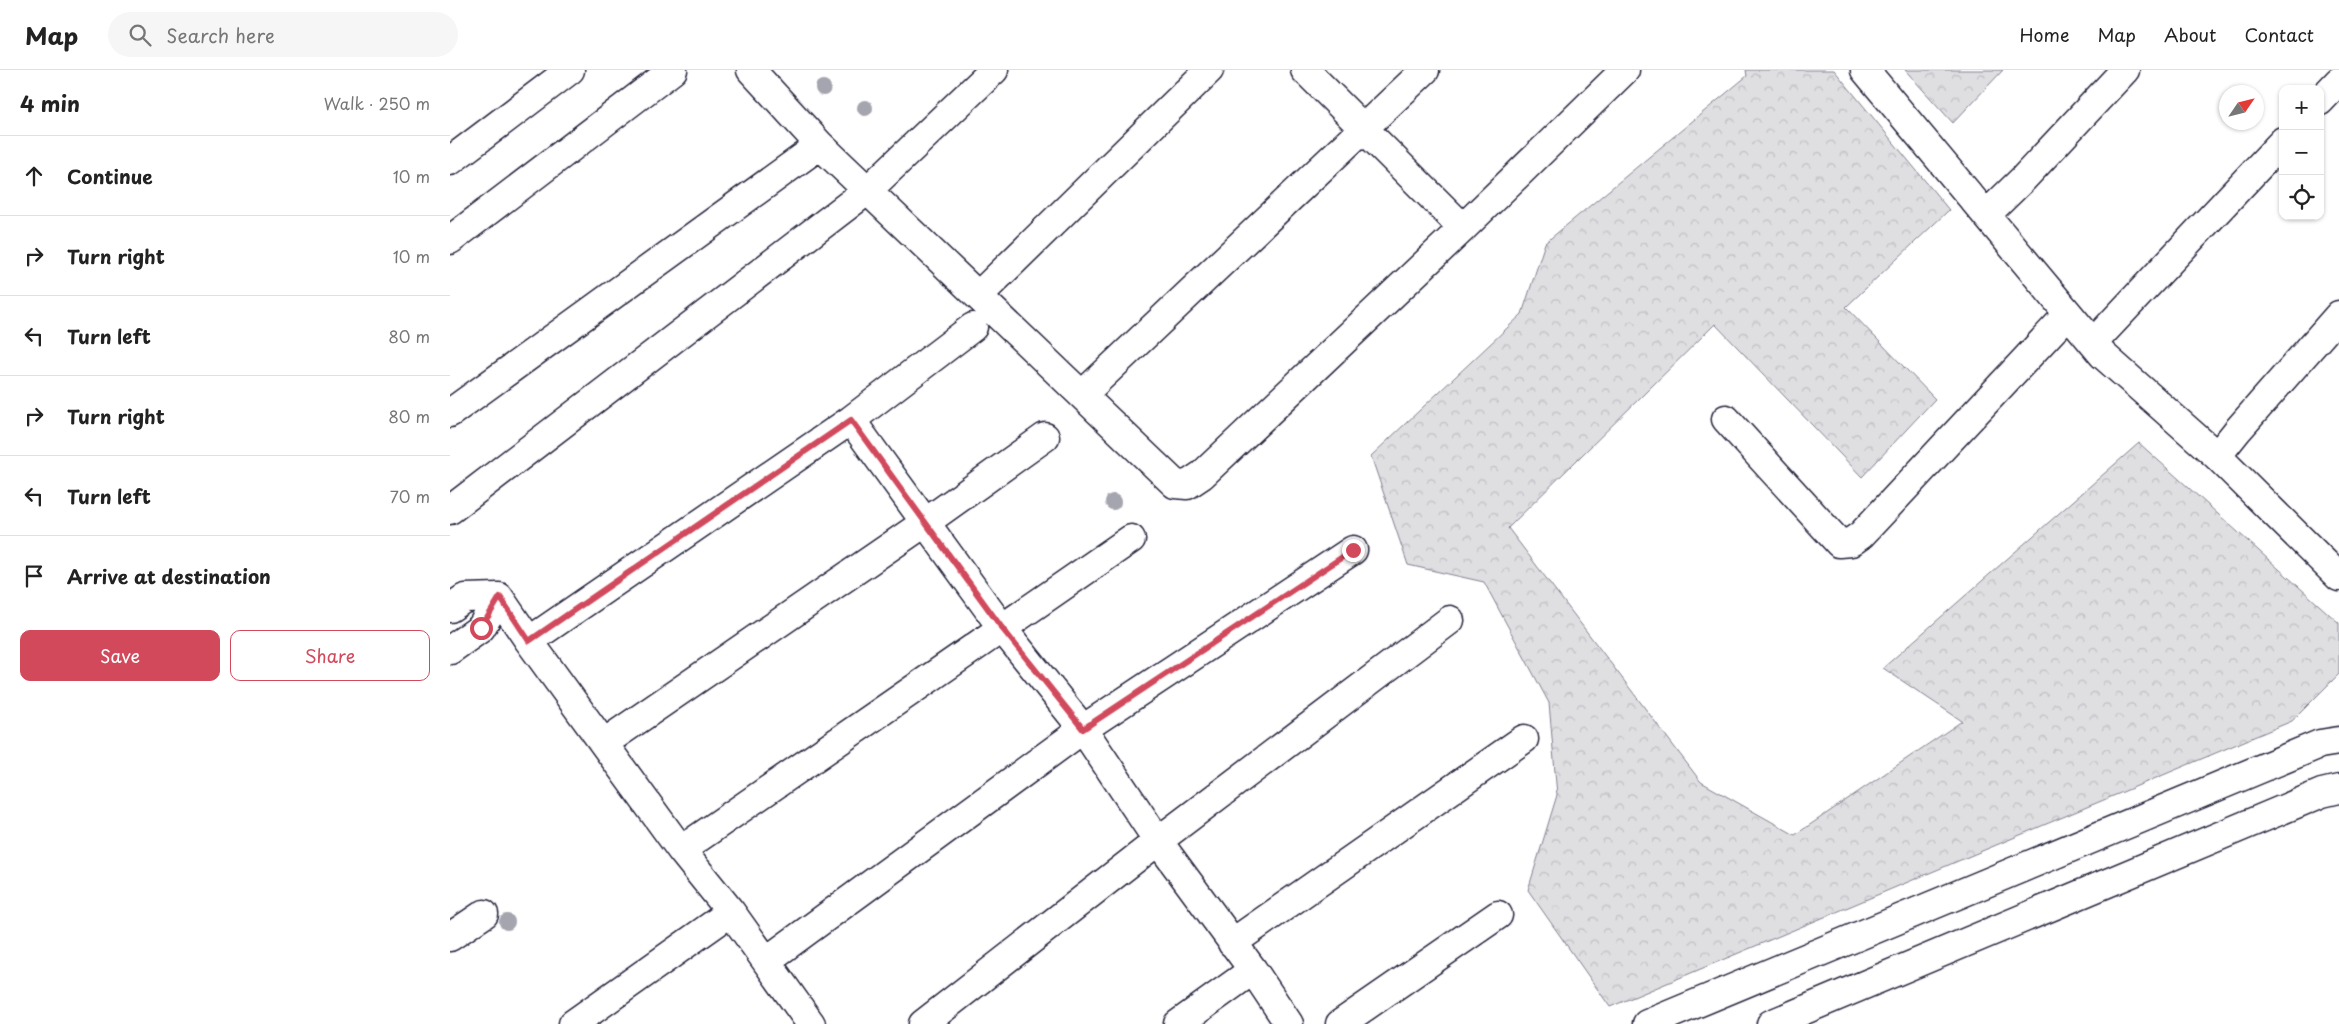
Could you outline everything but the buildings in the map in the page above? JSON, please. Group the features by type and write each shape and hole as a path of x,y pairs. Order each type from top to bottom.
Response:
{"street":[{"path":"450,162 570,70"},
{"path":"450,240 674,70"},
{"path":"450,510 868,190 994,70"},
{"path":"978,296 1209,70"},
{"path":"1305,70 1463,228"},
{"path":"1082,395 1425,70"},
{"path":"753,71 820,145 1175,484 1187,485 1202,475 1463,228 1625,70"},
{"path":"1865,70 2103,355 2217,456 2339,577"},
{"path":"1986,215 2023,179 2124,70"},
{"path":"2324,97 2339,81"},
{"path":"450,413 820,145"},
{"path":"2093,343 2279,145"},
{"path":"1726,419 1839,543 1851,542 1861,535 2068,314"},
{"path":"2217,456 2339,315"},
{"path":"529,641 851,420 972,327"},
{"path":"851,420 1002,628 1083,729 1158,841 1253,970 1289,1024"},
{"path":"604,744 926,522 1045,437"},
{"path":"682,850 1131,539"},
{"path":"766,961 1083,729 1353,550"},
{"path":"500,597 529,641 604,744 682,850 731,912 766,961 806,1023"},
{"path":"450,608 465,598 500,597"},
{"path":"450,650 481,628 500,597"},
{"path":"923,1024 1158,841 1450,620"},
{"path":"1232,943 1524,739"},
{"path":"1647,1024 2320,744 2339,741"},
{"path":"1771,1024 2322,793 2339,789"},
{"path":"573,1024 731,912"},
{"path":"450,937 484,914"},
{"path":"1340,1024 1498,915"},
{"path":"1178,1024 1253,970"}],"green space":[{"path":"1746,70 1834,70 1949,210 1846,307 1935,399 1862,477 1715,324 1508,528 1701,782 1795,835 1962,721 1883,668 2139,443 2339,623 2339,674 2292,721 1610,1007 1528,890 1557,795 1549,703 1484,582 1408,565 1371,456 1522,314 1545,243 1747,76"},
{"path":"1905,70 2003,70 1953,123"}],"route":[{"path":"481,628 500,597 529,641 851,420 1002,628 1083,729 1353,550"}]}
